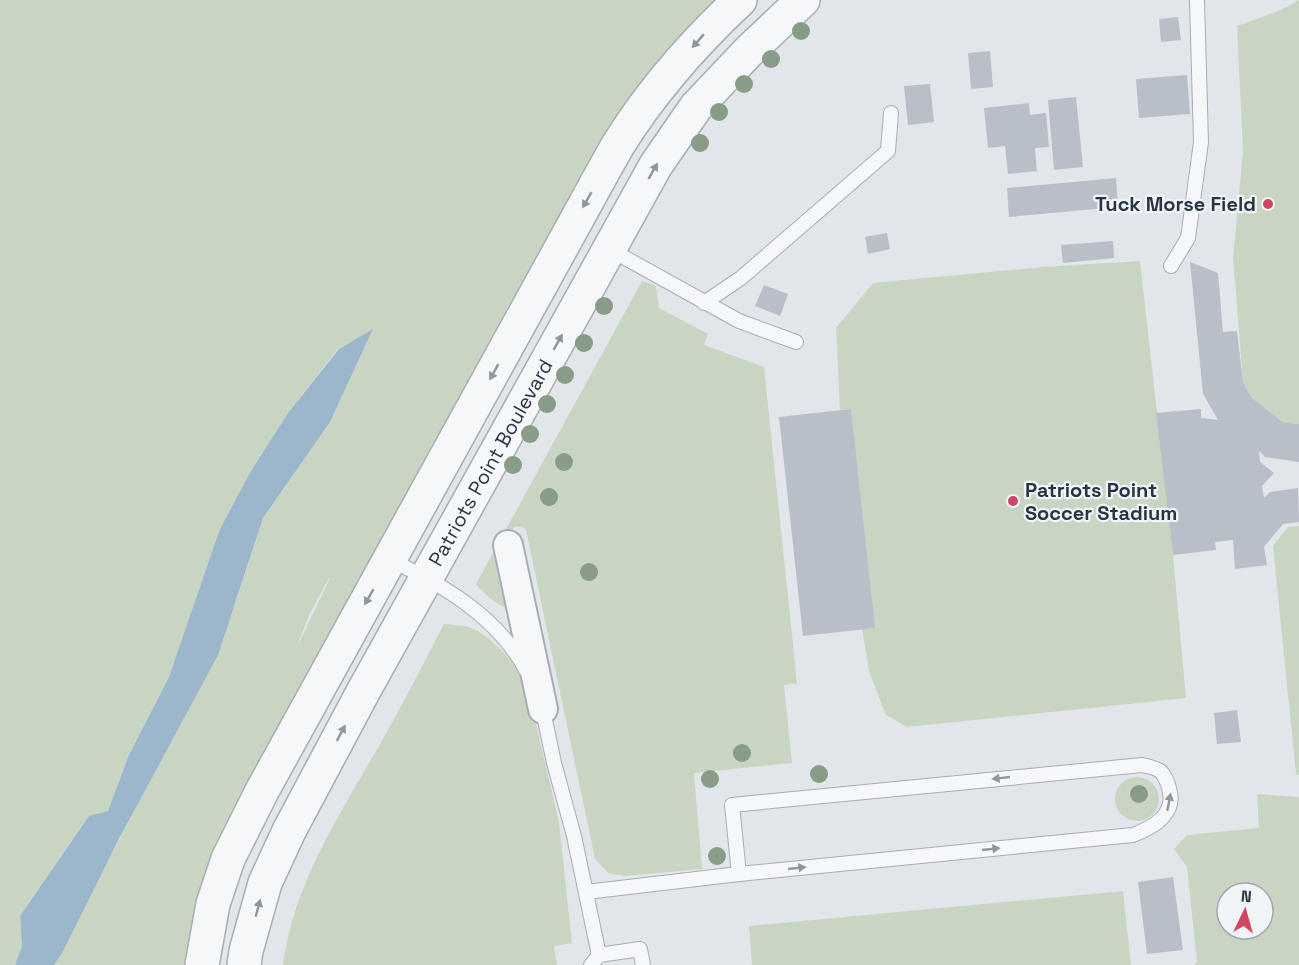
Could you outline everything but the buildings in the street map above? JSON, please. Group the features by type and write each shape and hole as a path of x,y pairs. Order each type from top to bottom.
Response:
{"street":[{"name":"Patriots Point Boulevard","path":"202,965 213,903 228,859 300,719 619,144 661,86 703,36 740,0"},
{"name":"Patriots Point Boulevard","path":"244,965 265,883 289,831 656,165 696,107 749,51 803,0"},
{"path":"508,545 543,709"}],"lane":[{"path":"1172,266 1188,238 1201,141 1197,0"},
{"path":"704,303 741,278 888,151 891,113"},
{"path":"609,249 739,321 796,342"},
{"path":"390,560 427,577 484,618 520,660 536,689 543,709 586,892 595,960 640,949 643,965"},
{"path":"586,892 739,874 1133,835 1151,828 1165,817 1172,799 1169,785 1160,771 1142,765 732,805 739,874"}],"green space":[{"path":"0,0 719,0 621,117 189,965 54,965 167,748 235,604 263,518 330,422 372,331 338,349 288,413 251,471 193,611 169,677 128,757 108,811 89,816 20,916 22,946 15,965 0,965","holes":["330,578 296,649 309,615"]},
{"name":"Tuck Morse Field","path":"1299,0 1299,424 1282,422 1251,397 1243,382 1233,258 1243,151 1237,26 1281,10"},
{"name":"Patriots Point Soccer Stadium","path":"1140,261 1173,555 1186,698 907,727 886,715 869,671 862,629 851,409 840,410 836,328 873,283 1043,267"},
{"path":"642,281 656,286 659,308 708,334 704,345 764,367 797,683 784,685 792,763 694,773 702,869 624,876 608,873 595,859 526,530 522,527 514,527 502,545 512,609 492,600 476,584"},
{"path":"1299,526 1299,775 1296,774 1273,546 1288,527"},
{"path":"444,624 468,627 485,636 508,658 526,682 559,822 572,943 554,946 557,965 283,965 298,904 322,846 392,723"},
{"path":"1137,777 1152,784 1159,799 1152,814 1137,821 1122,814 1115,799 1122,784"},
{"path":"1257,794 1299,797 1299,965 1194,965 1197,962 1187,867 1174,849 1187,835 1259,828"},
{"path":"1123,891 1131,965 752,965 749,926"}],"water":[{"path":"373,329 330,422 263,518 218,655 119,839 62,953 54,965 15,965 22,946 20,916 89,816 108,811 128,757 169,677 220,529 251,471 288,413 339,349"}],"place":[{"name":"Tuck Morse Field","path":"1268,204"},
{"name":"Patriots Point Soccer Stadium","path":"1013,501"}]}
